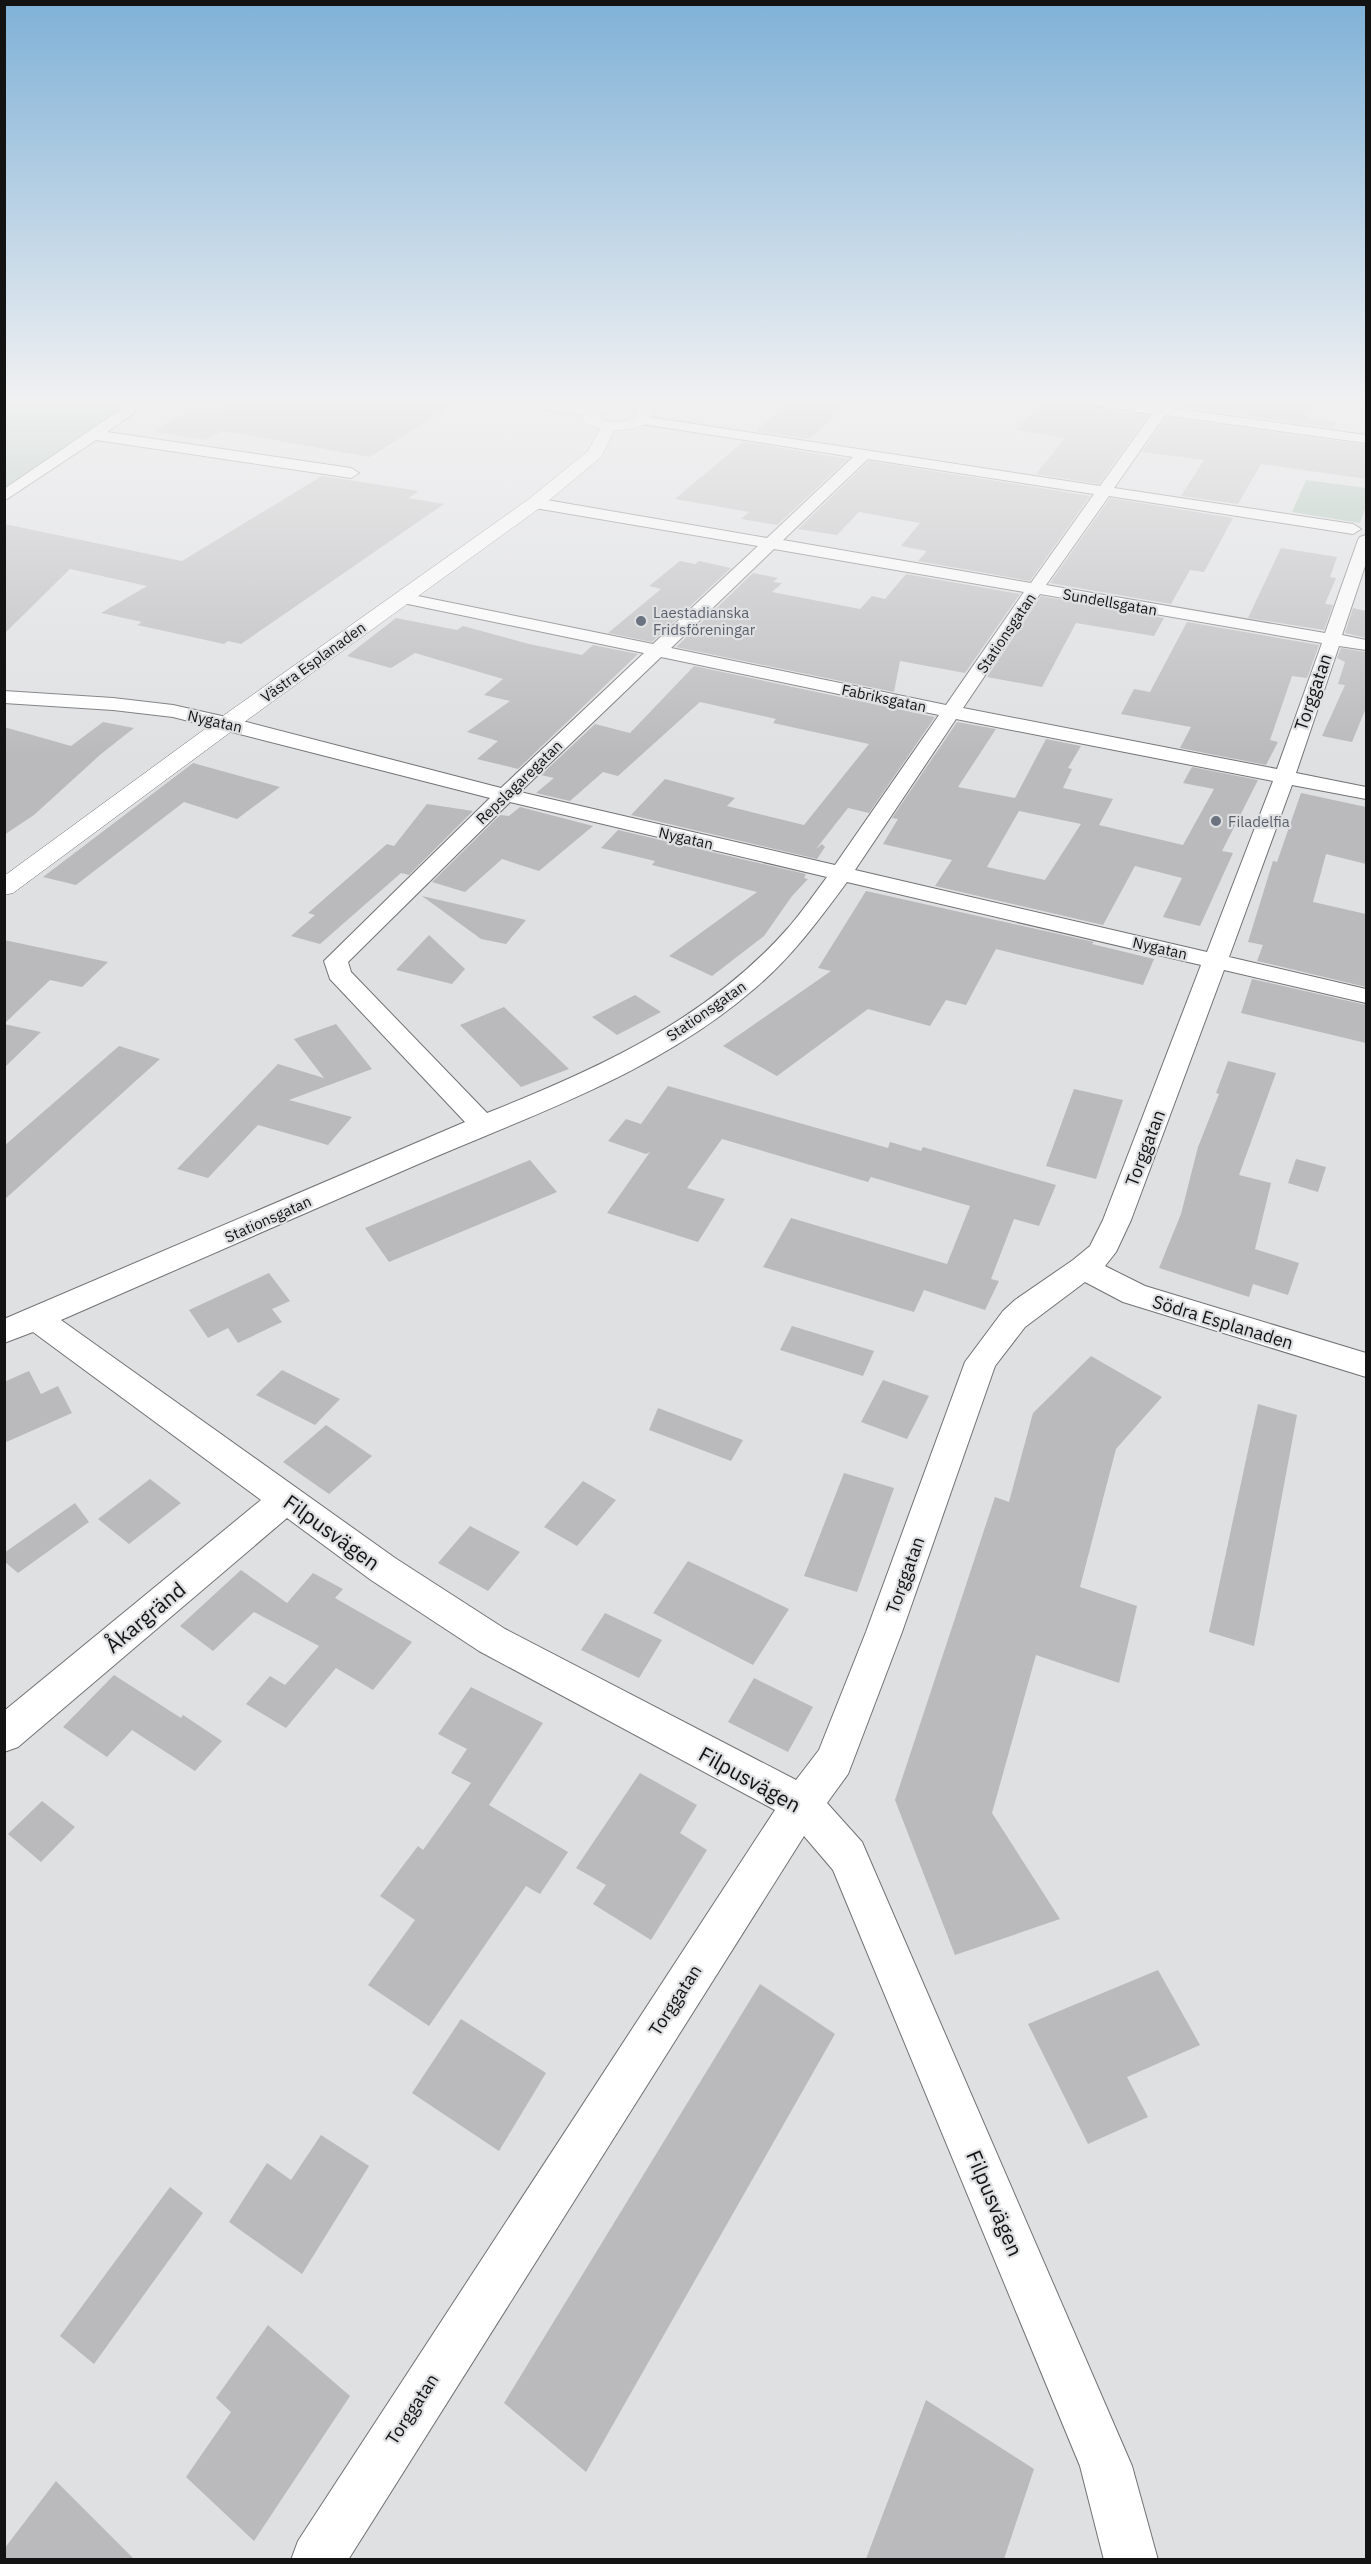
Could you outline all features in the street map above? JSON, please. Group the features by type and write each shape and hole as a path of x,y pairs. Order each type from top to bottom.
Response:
{"street":[{"name":"Västra Esplanaden","path":"4,888 228,723 516,517"},
{"name":"Sundellsgatan","path":"615,517 1366,645"},
{"name":"Repslagaregatan","path":"483,1125 339,974 336,961 505,795 797,517"},
{"name":"Stationsgatan","path":"4,1332 483,1125 582,1085 642,1055 718,1005 747,983 797,933 840,875 1087,517"},
{"path":"1265,517 1363,533"},
{"name":"Torggatan","path":"317,2559 802,1804 834,1761 884,1632 981,1362 1014,1319 1084,1268 1101,1252 1117,1220 1216,961 1285,776 1331,639 1360,580 1363,533"},
{"name":"Fabriksgatan","path":"403,598 952,712 1366,793"},
{"name":"Nygatan","path":"4,697 153,709 228,723 505,795 1366,996"},
{"name":"Södra Esplanaden","path":"1084,1268 1134,1294 1366,1365"},
{"name":"Filpusvägen","path":"37,1319 383,1569 492,1640 802,1804 848,1856 1106,2466 1131,2559"},
{"name":"Åkargränd","path":"4,1734 286,1499"}],"green space":[{"path":"1321,517 1362,517 1360,523"}],"building":[{"path":"255,517 426,517 241,644 228,641 224,644 137,625 142,622 101,613 147,586 70,569 4,634 4,524 182,561"},
{"path":"744,517 786,517 777,525 741,519"},
{"path":"811,517 855,517 837,535 798,529"},
{"path":"885,517 1075,517 1030,581 918,561 927,551 901,546 920,523"},
{"path":"1097,517 1233,518 1204,572 1190,570 1171,604 1050,583"},
{"path":"1281,548 1337,557 1330,577 1336,578 1325,604 1333,605 1324,630 1248,618"},
{"path":"680,561 695,564 699,561 731,568 652,642 608,633 661,589 649,586"},
{"path":"753,573 778,578 773,582 782,583 772,592 860,609 872,596 885,599 906,574 1020,594 965,673 900,661 894,692 676,647"},
{"path":"1041,596 1164,618 1154,636 1076,623 1042,687 987,677"},
{"path":"1353,608 1366,611 1366,638 1345,633"},
{"path":"396,618 457,630 463,626 529,644 582,655 593,645 638,654 518,769 477,759 498,741 467,732 510,701 484,695 503,679 415,653 391,668 347,656"},
{"path":"1187,622 1319,645 1307,678 1292,676 1270,740 1278,742 1266,765 1180,748 1191,727 1121,714 1134,689 1150,692"},
{"path":"1341,648 1366,652 1366,708 1352,742 1322,736 1345,685 1338,684 1345,662 1337,658"},
{"path":"694,666 935,717 869,813 848,808 816,849 822,844 825,847 817,859 631,815 665,779 735,798 727,806 804,825 869,744 773,723 776,719 700,702 618,776 603,772 570,801 536,793 554,778 541,775 595,724 630,733"},
{"path":"103,722 134,728 101,754 34,815 4,835 4,727 71,746"},
{"path":"957,722 996,729 958,787 1015,798 1046,739 1081,746 1068,768 1072,769 1063,788 1113,799 1099,825 1183,845 1214,789 1183,783 1192,767 1258,780 1222,851 1233,853 1200,926 1163,917 1182,878 1135,866 1103,925 935,886 952,860 883,844 898,819 892,818","holes":["1019,811 1081,824 1045,880 987,867"]},
{"path":"193,763 280,787 237,819 184,802 76,885 43,877"},
{"path":"1301,793 1366,807 1366,864 1326,854 1313,902 1366,914 1366,987 1257,961 1263,945 1248,942 1273,861 1277,862"},
{"path":"427,804 473,811 409,875 401,873 320,944 291,936 315,915 308,913 387,844 394,846"},
{"path":"520,807 593,826 539,871 502,859 465,892 432,882 500,815 509,816"},
{"path":"618,830 806,874 804,878 808,879 792,896 764,936 712,976 669,956 757,892 652,865 655,861 601,848"},
{"path":"866,891 1094,942 1092,944 1154,959 1143,985 996,949 966,1005 946,1000 930,1026 868,1009 777,1076 723,1046 831,971 818,968"},
{"path":"422,896 526,920 506,944 481,939"},
{"path":"429,935 465,969 452,984 396,970"},
{"path":"4,940 108,962 82,987 50,980 4,1024"},
{"path":"1252,979 1366,1005 1366,1043 1241,1013"},
{"path":"635,995 661,1012 617,1035 592,1017"},
{"path":"504,1007 569,1069 521,1087 460,1025"},
{"path":"4,1024 41,1032 4,1068"},
{"path":"336,1024 372,1069 289,1100 352,1117 328,1145 258,1125 208,1178 177,1169 278,1064 324,1078 294,1039"},
{"path":"119,1046 160,1059 4,1200 4,1146"},
{"path":"1228,1061 1276,1073 1239,1175 1271,1183 1255,1249 1299,1263 1288,1295 1253,1284 1249,1297 1159,1268 1181,1214 1198,1147 1219,1094 1216,1093"},
{"path":"668,1086 888,1148 890,1142 921,1151 923,1147 1056,1185 1039,1226 1014,1219 991,1279 999,1281 985,1310 924,1290 914,1312 763,1267 791,1218 947,1264 970,1206 871,1177 868,1182 722,1139 687,1188 725,1199 698,1242 607,1213 650,1152 646,1154 608,1141 626,1119 641,1124"},
{"path":"1074,1089 1123,1100 1096,1179 1046,1166"},
{"path":"1296,1159 1326,1167 1318,1192 1288,1183"},
{"path":"530,1160 557,1192 389,1262 365,1228"},
{"path":"269,1273 290,1301 272,1309 282,1322 238,1343 228,1328 208,1338 189,1310"},
{"path":"792,1326 874,1351 863,1376 780,1350"},
{"path":"1091,1356 1162,1397 1116,1449 1080,1587 1137,1606 1119,1683 1036,1655 992,1813 1060,1919 955,1955 895,1800 995,1497 1009,1502 1033,1413"},
{"path":"282,1370 340,1399 315,1425 256,1395"},
{"path":"29,1371 41,1394 58,1386 72,1413 4,1443 4,1382"},
{"path":"883,1380 929,1396 907,1439 861,1422"},
{"path":"1258,1404 1297,1415 1254,1646 1209,1632"},
{"path":"658,1408 743,1440 731,1461 649,1430"},
{"path":"326,1425 372,1456 329,1494 283,1462"},
{"path":"844,1473 894,1488 857,1592 804,1576"},
{"path":"150,1479 181,1503 129,1544 98,1519"},
{"path":"583,1481 616,1500 577,1546 544,1527"},
{"path":"75,1503 89,1522 18,1573 4,1561 4,1553"},
{"path":"470,1526 520,1552 488,1591 438,1563"},
{"path":"688,1561 789,1609 753,1665 653,1613"},
{"path":"241,1570 287,1603 313,1573 343,1589 335,1598 412,1642 373,1690 336,1668 286,1728 246,1704 270,1676 285,1685 319,1646 254,1612 213,1651 180,1626"},
{"path":"605,1613 662,1640 639,1678 581,1650"},
{"path":"114,1675 181,1718 183,1715 222,1741 195,1771 132,1730 107,1757 63,1727"},
{"path":"754,1678 813,1707 788,1752 728,1722"},
{"path":"471,1687 543,1723 489,1805 568,1852 540,1894 526,1886 429,2026 368,1985 415,1920 380,1896 418,1846 423,1850 471,1783 451,1773 467,1749 438,1734"},
{"path":"640,1773 697,1805 680,1833 707,1850 651,1940 593,1904 606,1885 576,1868"},
{"path":"42,1801 75,1827 41,1862 8,1834"},
{"path":"1158,1970 1200,2045 1127,2077 1148,2117 1088,2144 1028,2024"},
{"path":"760,1984 835,2034 586,2472 504,2403"},
{"path":"461,2019 546,2073 499,2151 412,2093"},
{"path":"321,2135 369,2166 302,2274 229,2222 267,2163 291,2180"},
{"path":"170,2187 203,2213 94,2364 60,2336"},
{"path":"268,2325 350,2396 254,2541 186,2477 231,2412 216,2398"},
{"path":"926,2400 1034,2469 1004,2559 866,2559"},
{"path":"56,2481 134,2559 4,2559 4,2549"}],"place":[{"name":"Laestadianska Fridsföreningar","path":"641,621"},
{"name":"Filadelfia","path":"1216,821"}]}
